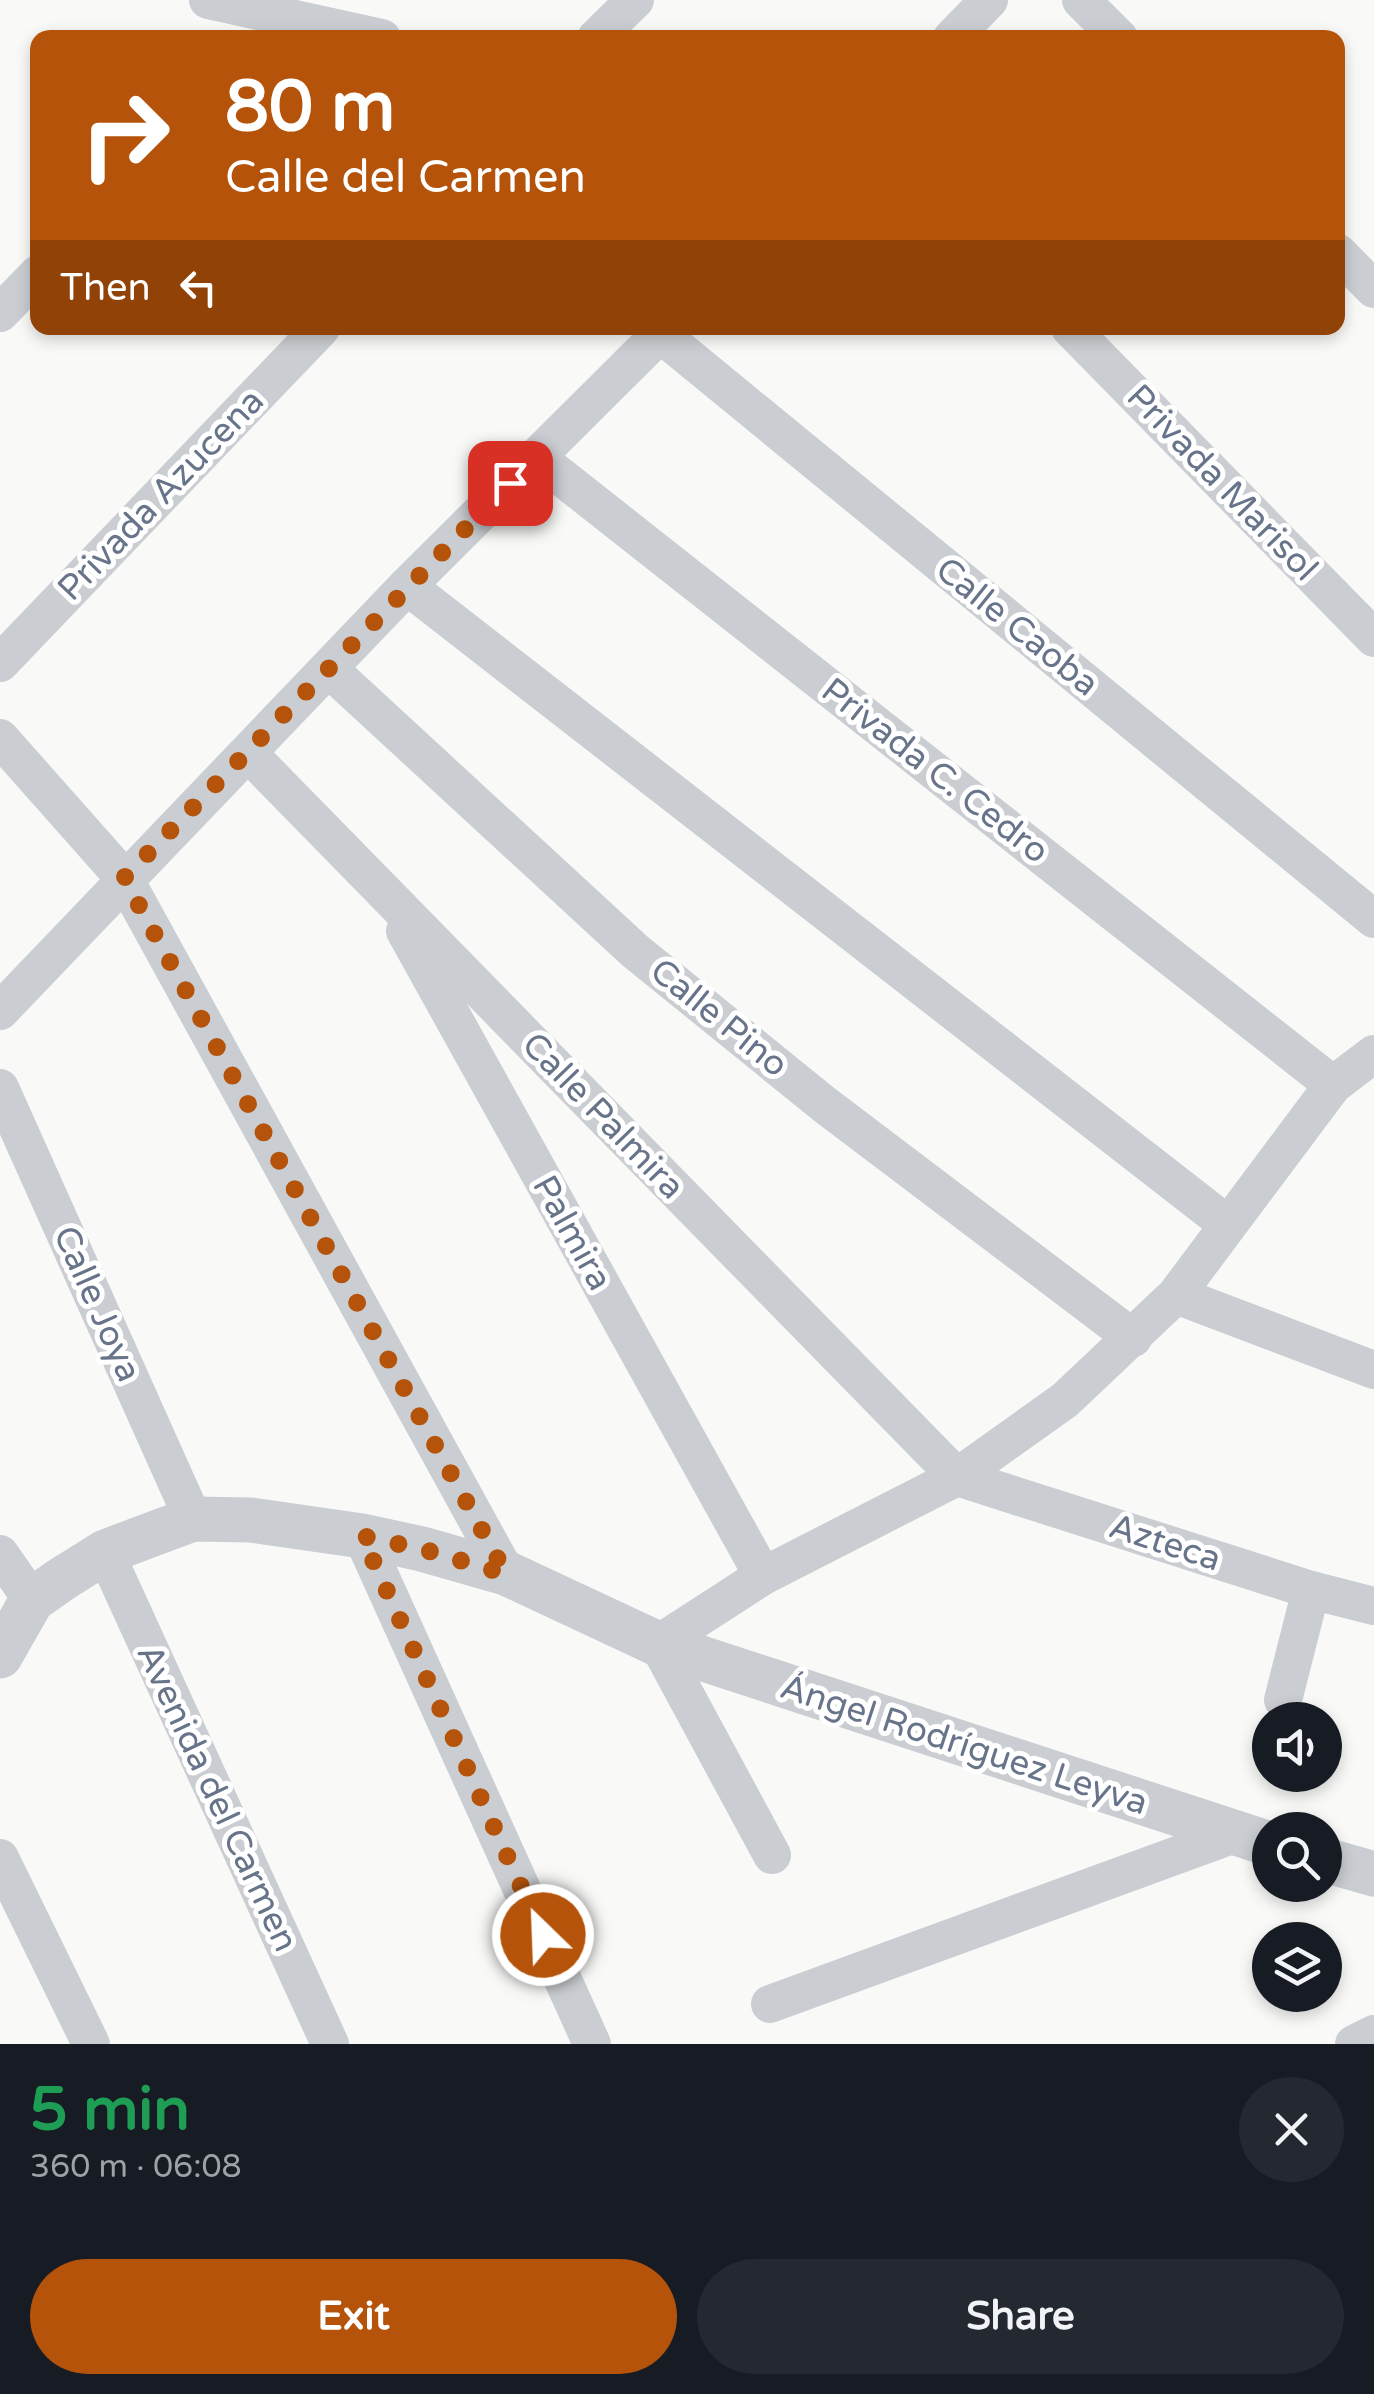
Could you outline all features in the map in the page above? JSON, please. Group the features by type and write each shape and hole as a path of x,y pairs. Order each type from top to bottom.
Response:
{"street":[{"path":"208,0 275,26 311,30"},
{"path":"604,30 635,0"},
{"path":"960,30 989,0"},
{"path":"1081,0 1111,30"},
{"path":"1345,259 1374,288"},
{"path":"0,313 30,282"},
{"name":"Privada Azucena","path":"0,663 315,335"},
{"path":"0,1011 124,878 655,335"},
{"name":"Calle Caoba","path":"666,335 1374,919"},
{"name":"Privada Marisol","path":"1077,335 1374,638"},
{"name":"Privada C. Cedro","path":"536,457 1333,1086"},
{"path":"407,586 1227,1224"},
{"name":"Calle Pino","path":"329,669 636,951 826,1105 1132,1338"},
{"path":"0,738 124,878 506,1574"},
{"name":"Calle Palmira","path":"249,754 957,1477"},
{"name":"Palmira","path":"382,890 763,1576"},
{"path":"772,1855 658,1644 763,1576 957,1477 1065,1400 1176,1295 1333,1086 1374,1054"},
{"name":"Calle Joya","path":"0,1088 194,1520"},
{"path":"1176,1295 1374,1370"},
{"name":"Azteca","path":"957,1477 1311,1590 1374,1606"},
{"name":"Ángel Rodríguez Leyva","path":"32,1600 104,1552 194,1520 251,1520 362,1536 506,1574 658,1644 1252,1840"},
{"path":"362,1536 592,2044"},
{"name":"Avenida del Carmen","path":"104,1552 330,2044"},
{"path":"0,1554 32,1600 0,1656"},
{"path":"1283,1700 1311,1590"},
{"path":"770,2004 1252,1840"},
{"path":"0,1858 91,2044"},
{"path":"1342,1865 1374,1874"},
{"path":"1354,2044 1374,2034"}],"route":[{"path":"510,483 124,878 506,1574 362,1536 543,1935"}]}
